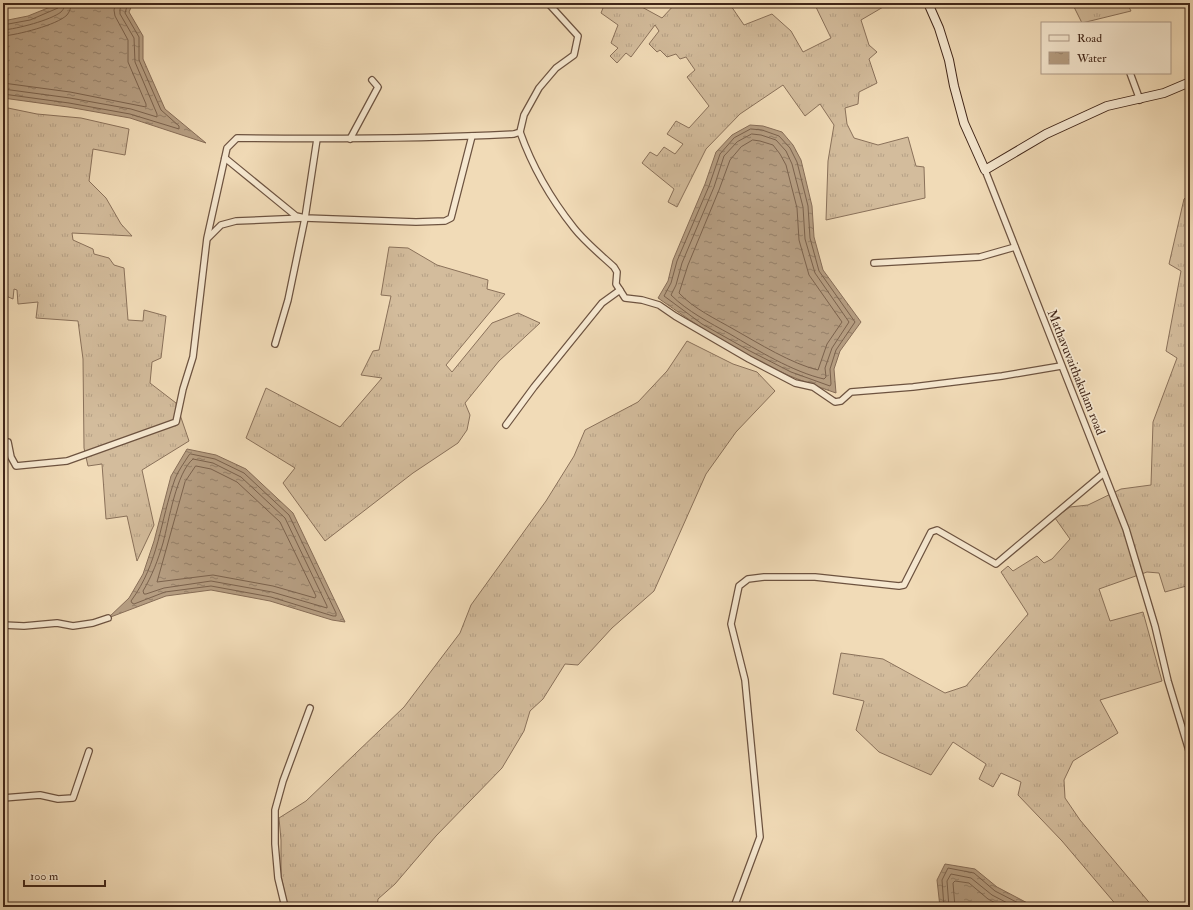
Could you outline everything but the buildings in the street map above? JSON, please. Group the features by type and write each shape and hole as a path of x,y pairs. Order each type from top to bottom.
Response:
{"street":[{"path":"548,3 578,36 574,55 556,68 538,88 524,115 520,132 527,152 548,191 575,229 614,267 617,272 616,284 625,298 642,300 660,305 675,316 748,359 795,383 813,387 834,402 841,401 850,392 921,386 1002,376 1062,366"},
{"name":"Mathavuvaithakulam road","path":"928,3 939,28 949,60 964,124 985,170 1126,529 1155,626 1168,681 1190,754"},
{"path":"1130,74 1140,100"},
{"path":"350,139 378,87 372,80"},
{"path":"985,170 1046,134 1107,106 1140,100 1164,93 1190,82"},
{"path":"3,442 8,442 11,457 16,466 67,461 176,422 193,357 207,238 224,158 227,148 237,138 350,139 472,136 514,134 520,132"},
{"path":"207,238 221,225 236,221 305,218 416,222 445,221 451,218 472,136"},
{"path":"276,344 288,300 305,218 317,139"},
{"path":"224,158 296,216 305,218"},
{"path":"874,263 980,257 1015,247"},
{"path":"506,425 534,387 602,303 620,290"},
{"path":"734,907 760,837 745,680 731,624 739,586 748,579 764,577 815,577 899,586 904,585 931,532 937,530 996,564 1104,473"},
{"path":"3,626 57,623 73,626 93,623 108,618"},
{"path":"285,907 278,878 274,844 275,810 283,781 310,708"},
{"path":"3,798 40,795 58,800 73,798 89,751"}],"green space":[{"path":"605,3 632,3 662,18 676,3 729,3 744,25 772,14 791,31 803,52 831,38 814,3 890,3 861,20 869,45 877,52 869,59 877,83 859,92 858,104 845,108 847,124 854,138 878,145 908,137 916,166 924,167 925,198 826,220 828,161 834,125 820,104 805,116 783,85 740,114 706,149 677,207 668,202 674,189 642,163 650,152 657,156 664,147 675,154 683,144 667,134 676,121 689,128 709,106 687,77 695,70 686,57 680,59 676,54 667,57 660,50 657,52 649,44 659,31 655,25 631,57 626,53 617,63 610,56 618,48 611,43 618,25 601,13"},
{"path":"1072,3 1127,3 1131,11 1086,22 1082,22"},
{"path":"3,107 37,114 81,118 129,129 125,155 93,149 89,181 106,198 121,224 132,236 72,233 73,240 93,249 94,254 109,258 114,265 124,268 128,320 143,321 144,310 166,316 161,358 152,362 150,383 176,403 189,441 142,470 154,525 137,561 127,516 106,519 102,464 88,466 84,448 83,359 78,321 36,318 38,302 18,304 17,290 14,289 13,299 6,296 5,286 3,286"},
{"path":"1190,194 1190,585 1165,592 1159,573 1147,572 1099,589 1110,621 1143,612 1162,681 1100,700 1118,733 1073,761 1064,780 1065,798 1080,820 1153,907 1118,907 1062,841 1018,795 1021,782 1001,773 993,787 979,779 986,764 953,742 931,775 879,752 856,730 864,701 833,694 841,653 883,659 945,693 966,686 1028,614 1001,572 1008,566 1013,571 1037,556 1044,563 1052,559 1070,539 1055,518 1070,507 1088,505 1121,489 1151,485 1153,422 1177,358 1166,351 1181,271 1169,264 1184,199"},
{"path":"389,247 408,248 437,265 488,280 487,289 505,294 446,365 452,372 492,323 518,313 540,323 499,361 465,403 470,415 467,430 458,443 413,473 325,541 283,483 295,468 246,438 266,388 340,427 382,378 361,375 373,351 379,350 391,296 381,295"},
{"path":"687,341 733,364 757,372 775,391 736,432 706,474 654,591 612,628 578,665 565,664 543,699 530,711 524,731 502,768 436,836 395,884 378,899 377,907 288,907 281,876 281,840 279,818 306,801 404,707 460,633 471,605 546,501 574,456 585,430 638,402 667,371"}],"water":[{"path":"60,3 133,3 129,12 143,36 143,59 165,109 206,143 130,118 68,107 3,98 3,21 28,16"},
{"path":"750,125 763,126 782,132 793,145 801,160 812,206 814,237 823,270 861,322 840,351 834,369 836,393 790,376 738,350 689,320 658,298 668,281 673,260 705,184 716,152 732,135"},
{"path":"187,449 216,455 246,469 293,513 345,622 332,620 270,601 211,590 166,596 108,618 129,598 143,574 154,541 171,476"},
{"path":"945,864 975,869 997,887 1035,907 940,907 937,880"}]}
